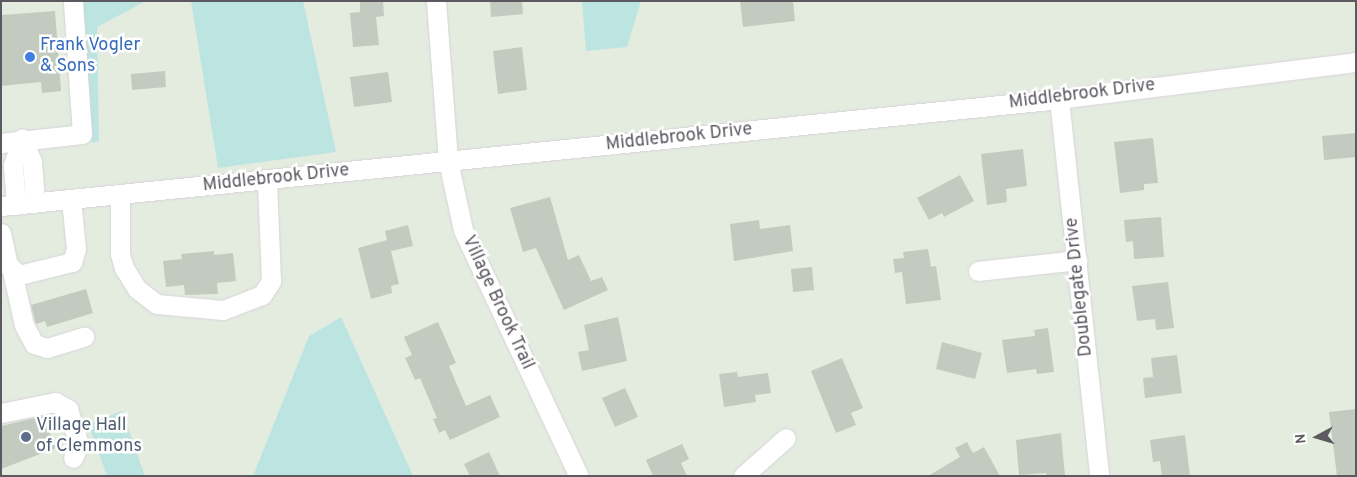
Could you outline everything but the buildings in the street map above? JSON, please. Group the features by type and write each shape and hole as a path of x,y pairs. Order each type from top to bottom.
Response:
{"street":[{"path":"7,141 82,134 73,1"},
{"name":"Village Brook Trail","path":"436,1 448,162 463,230 479,269 579,476"},
{"name":"Middlebrook Drive","path":"8,205 267,181 1059,99 1356,62"},
{"name":"Doublegate Drive","path":"1059,99 1078,260 1098,476"},
{"path":"7,141 32,161 35,203"},
{"path":"7,141 13,165 8,205"},
{"path":"120,194 120,254 124,268 137,289 157,304 223,310 262,295 271,281 267,181"},
{"path":"12,271 26,276 72,262 76,256 71,199"},
{"path":"1,232 24,325 34,344 47,348 84,337"},
{"path":"978,271 1078,260"},
{"path":"1,412 55,402 68,409 79,444 74,458"},
{"path":"743,476 786,438"}],"shaded area":[{"path":"80,1 146,1 97,27 99,141 92,143"},
{"path":"191,1 303,1 336,152 218,168"},
{"path":"582,1 641,1 627,47 586,51"},
{"path":"341,317 413,476 253,476 309,336"},
{"path":"122,411 145,476 107,476 88,424"}],"place":[{"name":"Frank Vogler & Sons","path":"30,57"},
{"name":"Village Hall of Clemmons","path":"26,437"}]}
